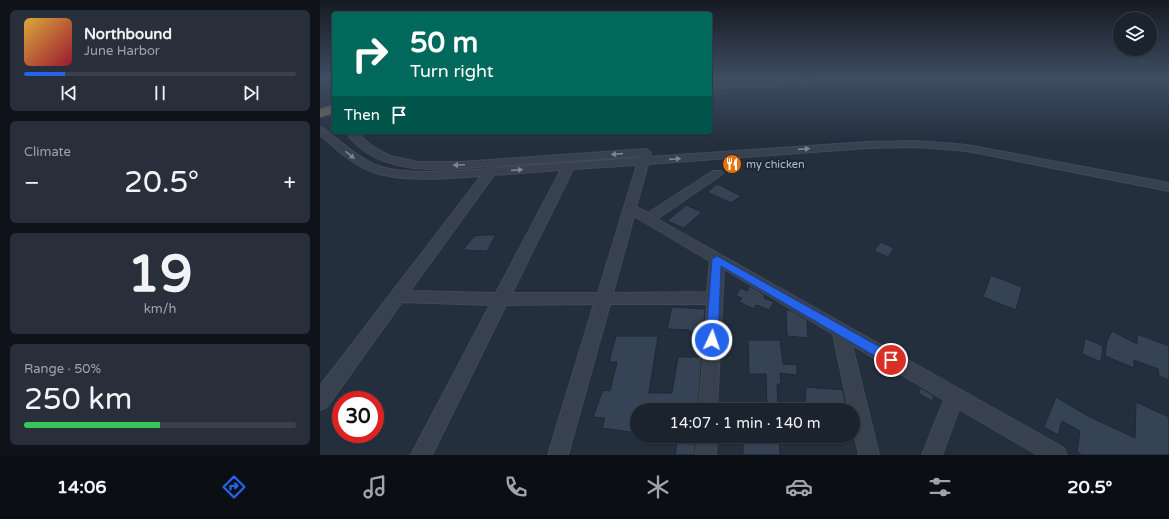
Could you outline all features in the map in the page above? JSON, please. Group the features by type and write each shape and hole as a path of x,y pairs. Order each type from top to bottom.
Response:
{"highway":[{"path":"320,113 332,110"}],"street":[{"path":"320,130 354,158 368,166 386,172 406,175 435,175 493,167 646,156 865,136 895,135 942,137 1008,147 1169,180"},
{"path":"352,134 365,146 391,161 410,164 493,167 569,166 646,156 867,145 918,144 967,148 1169,188"},
{"path":"558,455 646,156"},
{"path":"421,455 569,166"},
{"path":"320,401 493,167"},
{"path":"648,219 717,174"},
{"path":"631,209 1057,455"},
{"path":"708,403 717,259"},
{"path":"397,296 501,299 715,298"},
{"path":"840,330 869,455"},
{"path":"932,455 955,396"},
{"path":"706,455 707,443"}],"building":[{"path":"717,184 741,196 731,203 707,192"},
{"path":"686,205 702,212 684,228 667,221"},
{"path":"496,235 487,251 463,250 474,236"},
{"path":"881,242 894,248 888,257 874,251"},
{"path":"991,275 1022,287 1016,310 983,297"},
{"path":"750,286 765,295 764,298 774,302 769,310 756,305 754,309 739,302 742,298 736,296 740,288 747,291"},
{"path":"672,307 705,309 703,332 667,329"},
{"path":"786,310 791,310 807,320 808,338 787,336"},
{"path":"1112,331 1137,344 1137,334 1169,346 1169,380 1159,376 1158,369 1134,360 1134,368 1105,356 1107,341"},
{"path":"616,336 658,336 649,393 672,393 678,357 700,357 700,352 702,352 698,403 630,403 630,432 602,428 605,418 593,417 603,390 610,391 617,362 609,362"},
{"path":"1085,338 1103,346 1101,362 1082,354"},
{"path":"748,340 780,340 783,364 797,365 797,375 780,373 781,384 777,384 778,403 767,403 766,374 749,374"},
{"path":"806,387 843,390 846,403 805,403"},
{"path":"921,388 934,396 932,401 918,393"},
{"path":"1056,397 1088,416 1135,438 1136,402 1169,417 1169,455 1082,455 1077,452 1080,431 1062,421 1058,435 1044,427"},
{"path":"677,443 695,444 695,455 675,455"},
{"path":"743,443 779,443 780,455 743,455"}],"place":[{"name":"my chicken","path":"732,164"}],"route":[{"path":"712,340 717,259 891,360"}]}
